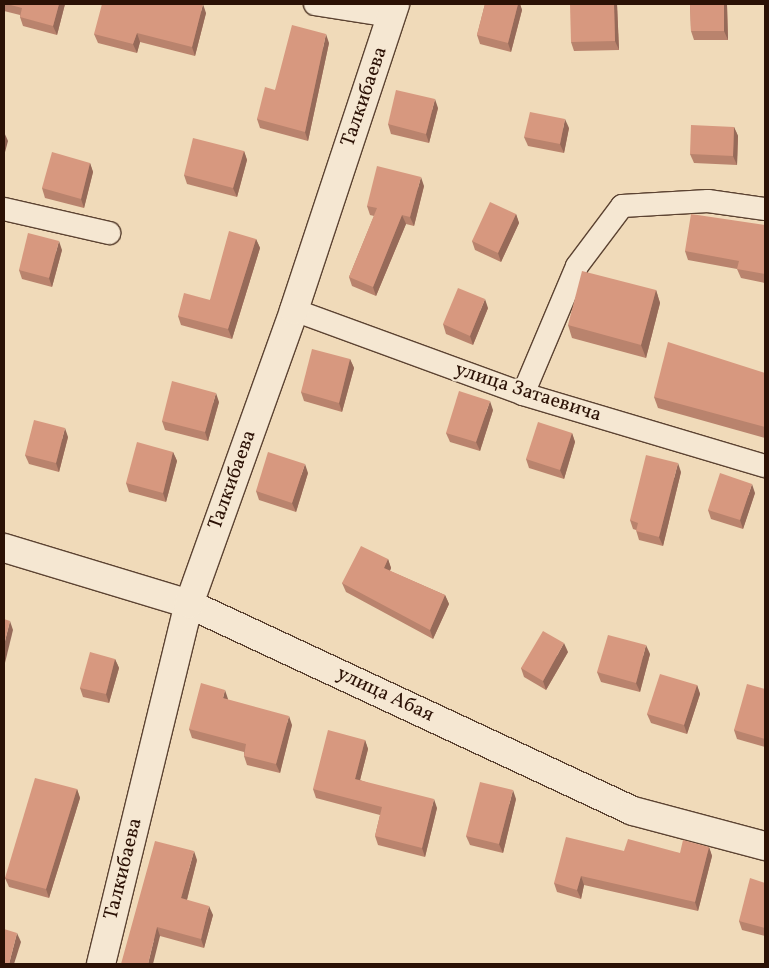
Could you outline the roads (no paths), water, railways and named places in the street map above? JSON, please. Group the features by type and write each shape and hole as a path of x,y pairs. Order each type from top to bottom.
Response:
{"street":[{"path":"315,4 394,10"},
{"name":"Талкибаева","path":"101,964 189,604 294,310 394,10"},
{"path":"524,394 577,266 622,206 708,201 765,209"},
{"path":"4,209 109,233"},
{"name":"улица Затаевича","path":"294,310 524,394 765,466"},
{"name":"улица Абая","path":"4,548 189,604 633,810 765,846"}]}
